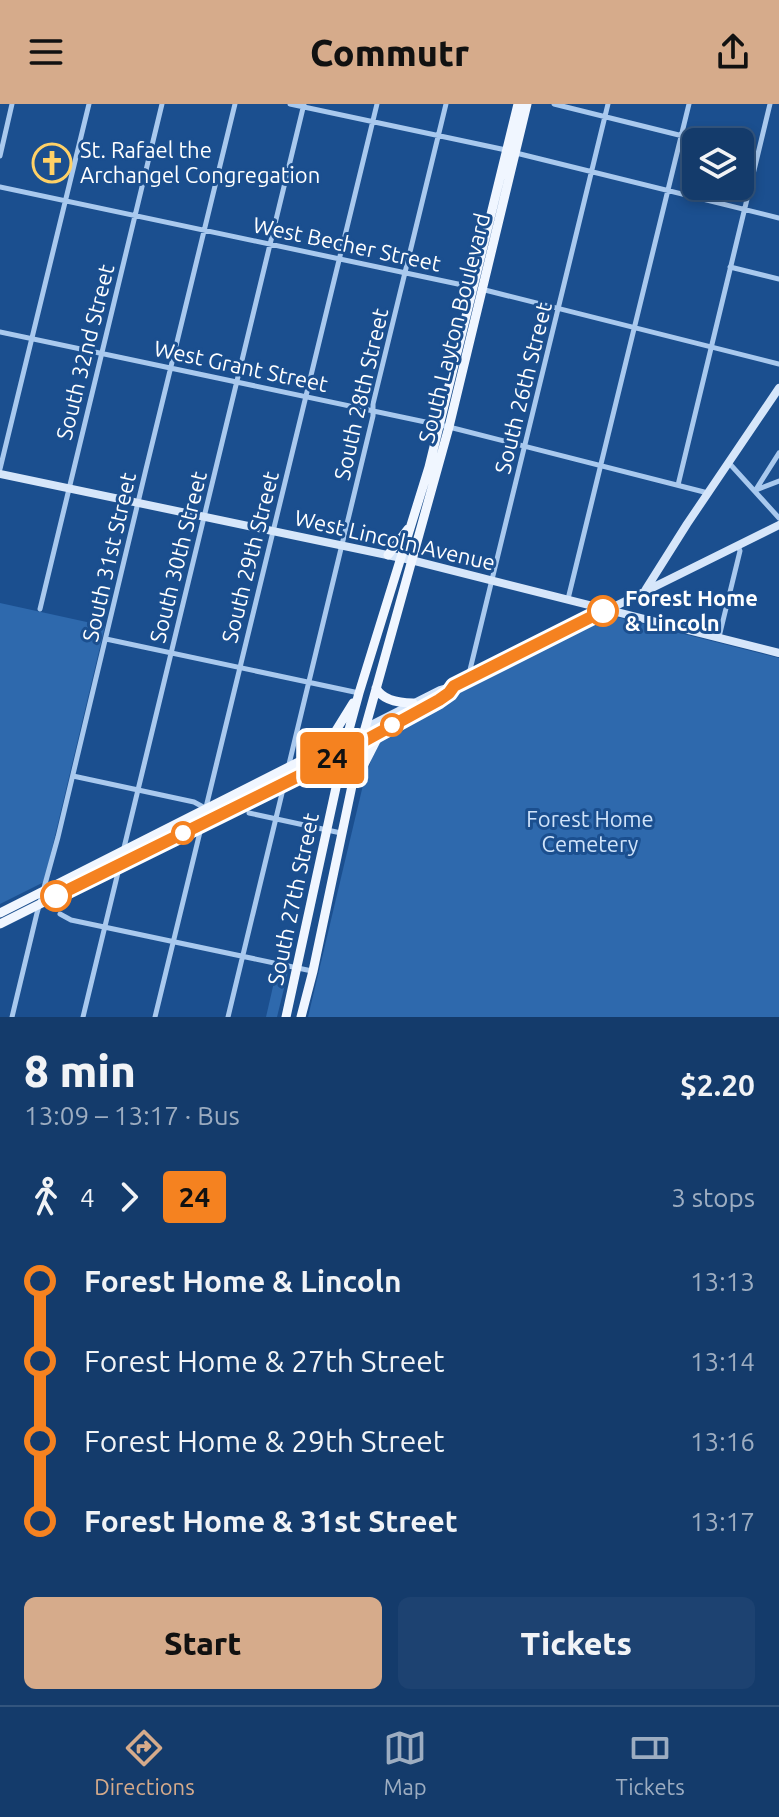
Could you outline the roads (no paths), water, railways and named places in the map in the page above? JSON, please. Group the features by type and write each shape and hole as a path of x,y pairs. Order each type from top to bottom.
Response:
{"main road":[{"name":"South Layton Boulevard","path":"511,152 518,104"},
{"name":"South Layton Boulevard","path":"406,559 431,494 477,288 511,152 527,104"},
{"path":"646,590 779,388"},
{"name":"South Layton Boulevard","path":"406,559 412,523 444,426"},
{"name":"West Lincoln Avenue","path":"0,472 406,559 779,653"},
{"path":"388,555 412,523"},
{"path":"0,913 413,703 454,686 779,525"},
{"name":"South 27th Street","path":"301,1017 361,743 406,559"},
{"name":"South 27th Street","path":"286,1017 347,737 359,693 406,559"},
{"path":"661,563 665,574 674,576"},
{"path":"0,924 343,753 439,700 454,686"},
{"path":"376,688 384,698 413,703"},
{"path":"325,748 359,693"},
{"path":"350,792 381,731"},
{"path":"316,767 328,772 336,784"}],"street":[{"path":"0,156 12,104"},
{"path":"0,472 89,104"},
{"name":"South 32nd Street","path":"40,609 162,104"},
{"name":"South 31st Street","path":"12,1017 235,104"},
{"path":"290,104 511,152 779,218"},
{"name":"South 29th Street","path":"155,1017 377,104"},
{"name":"South 28th Street","path":"228,1017 446,104"},
{"path":"554,104 681,135"},
{"name":"South 26th Street","path":"467,679 608,104"},
{"path":"568,599 689,104"},
{"path":"678,485 770,104"},
{"name":"South 30th Street","path":"83,1017 304,105"},
{"name":"West Becher Street","path":"0,187 477,288 779,364"},
{"path":"730,267 779,279"},
{"name":"West Grant Street","path":"0,332 444,426 708,493"},
{"path":"755,491 779,453"},
{"path":"728,462 779,518"},
{"path":"755,491 779,481"},
{"path":"719,637 740,551 737,545"},
{"path":"106,639 359,693"},
{"path":"73,776 194,802 206,809"},
{"path":"249,813 341,833"},
{"path":"60,914 67,919 313,971"}],"place":[{"name":"St. Rafael the Archangel Congregation","path":"52,163"},
{"name":"Forest Home & Lincoln","path":"603,611"}],"park label":[{"name":"Forest Home Cemetery","path":"590,832"}]}
